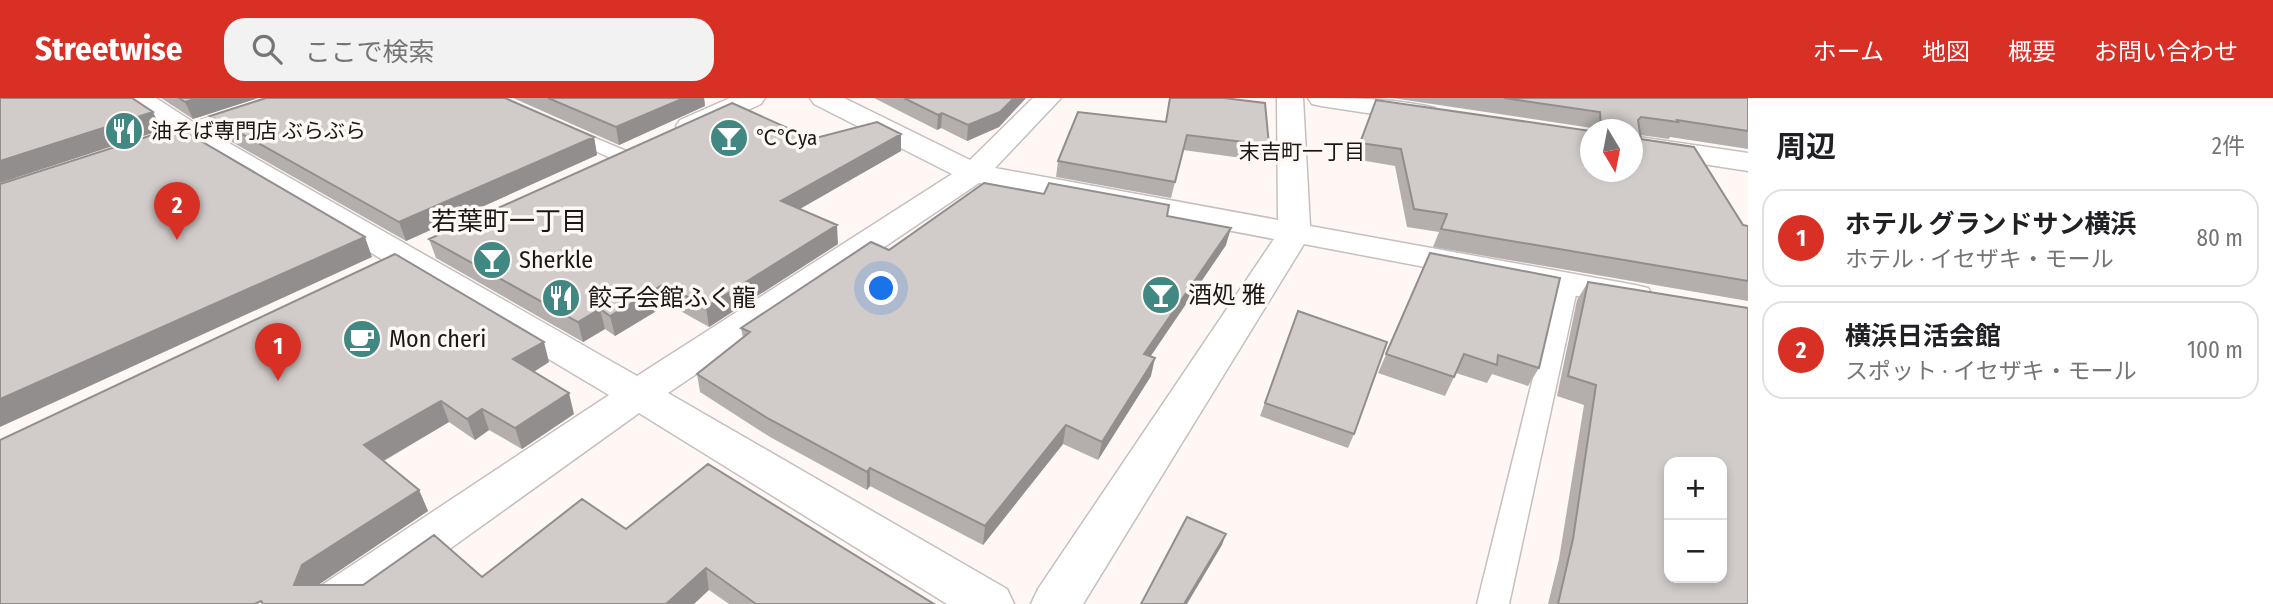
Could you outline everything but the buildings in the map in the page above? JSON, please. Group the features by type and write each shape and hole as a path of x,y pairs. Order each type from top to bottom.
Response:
{"street":[{"path":"138,98 189,132 638,394 989,604"},
{"path":"128,153 291,98"},
{"path":"587,174 752,98"},
{"path":"823,98 974,173 1669,302"},
{"path":"334,604 638,394 974,173 1048,98"},
{"path":"1056,604 1294,234 1290,98"},
{"path":"1321,98 1457,118"},
{"path":"1643,146 1748,162"},
{"path":"370,273 440,241"}],"lane":[{"path":"552,125 643,148"},
{"path":"1493,604 1567,285"}],"place":[{"name":"油そば専門店 ぶらぶら","path":"124,131"},
{"name":"℃℃ya","path":"729,138"},
{"name":"横浜日活会館","path":"177,240"},
{"name":"Sherkle","path":"492,260"},
{"name":"酒処 雅","path":"1161,295"},
{"name":"餃子会館ふく龍","path":"561,298"},
{"name":"Mon cheri","path":"362,339"},
{"name":"ホテル グランドサン横浜","path":"278,381"}],"district":[{"name":"末吉町一丁目","path":"1302,152"},
{"name":"若葉町一丁目","path":"509,221"}]}
